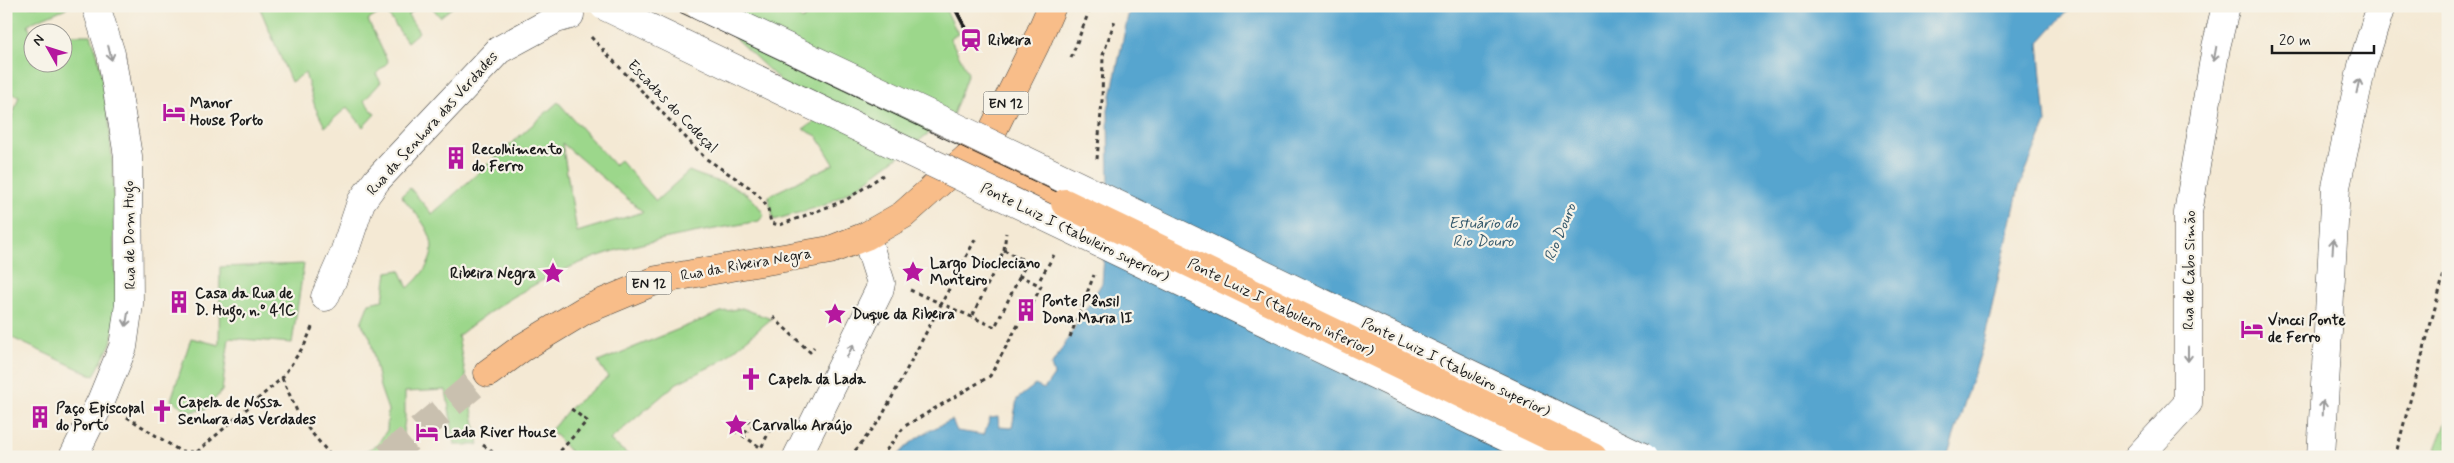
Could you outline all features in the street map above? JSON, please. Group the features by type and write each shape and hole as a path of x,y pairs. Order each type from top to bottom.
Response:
{"main road":[{"name":"EN 12","path":"968,157 991,134 1052,6"},
{"name":"Ponte Luiz I (tabuleiro inferior)","path":"968,157 1593,457"},
{"name":"Rua da Ribeira Negra","path":"488,373 522,348 585,310 658,280 830,250 866,236 903,215 968,157"}],"street":[{"name":"Rua de Dom Hugo","path":"73,457 101,401 122,347 129,304 128,156 111,54 96,6"},
{"name":"Ponte Luiz I (tabuleiro superior)","path":"604,6 1546,457"},
{"name":"Ponte Luiz I (tabuleiro superior)","path":"700,6 952,124 1642,457"},
{"name":"Rua de Cabo Simão","path":"2138,457 2188,403 2188,213 2216,46 2226,6"},
{"path":"2321,457 2336,187 2362,66 2381,6"},
{"name":"Rua da Senhora das Verdades","path":"325,297 343,256 361,202 377,180 499,50 556,19 570,15"},
{"path":"797,457 877,298 881,283 866,236"}],"path":[{"path":"1071,58 1091,6"},
{"name":"Escadas do Codeçal","path":"570,15 705,158 749,187 762,199 768,209 771,222 780,225 846,200 890,170"},
{"path":"1096,163 1102,101 1103,55 1115,20"},
{"path":"6,40 10,30"},
{"path":"850,457 880,420 977,236"},
{"path":"879,278 941,302 995,326 1027,262 1004,250"},
{"path":"1040,279 1057,250"},
{"path":"972,316 1001,257"},
{"path":"2395,457 2448,259"},
{"path":"1070,337 1096,269"},
{"path":"1020,276 1041,286 1026,317"},
{"path":"128,418 180,451 197,452 282,378 305,344 325,297"},
{"path":"773,317 810,352 812,349"},
{"path":"881,457 905,426 990,376 1019,326"},
{"path":"282,378 301,420 332,457"},
{"path":"555,457 587,422 570,408"},
{"path":"735,433 751,418 756,423 742,435 761,448 770,430"},
{"path":"483,445 495,456"}],"green space":[{"path":"6,6 71,6 33,22 22,22 22,72 72,72 72,35 91,35 98,56 109,123 114,186 114,251 118,306 111,343 94,376 6,335 6,135 19,96 6,91"},
{"path":"259,6 419,6 408,15 419,32 407,42 385,10 368,20 388,62 376,74 381,82 364,101 375,114 363,127 347,107 325,127 315,107 305,73 291,82"},
{"path":"431,6 454,6 440,17"},
{"path":"701,6 789,6 802,20 817,6 944,6 958,34 950,38 968,73 953,115 859,186 825,205 774,220 768,196 834,164 817,136 803,129 820,118"},
{"path":"558,102 614,165 620,160 656,201 689,171 741,190 757,204 764,215 759,221 661,239 629,247 583,262 539,282 496,308 458,336 479,445 455,445 446,390 405,392 405,419 401,447 396,447 395,457 354,457 377,445 387,430 388,410 380,387 370,337 361,323 369,303 383,300 387,272 400,270 408,288 421,275 432,252 427,230 401,196 410,188 432,214","holes":["562,143 643,212 577,232"]},
{"path":"304,264 292,343 229,338 222,391 206,409 190,412 171,400 191,338 219,345 220,267"},
{"path":"742,308 771,319 720,362 677,383 610,440 631,457 575,457 551,430 570,408 608,377 598,362 721,312"},
{"path":"2448,418 2448,454 2436,449"}],"water":[{"name":"Estuário do Rio Douro","path":"1130,6 2068,6 2068,10 2039,42 2046,123 2019,187 1983,346 1947,457 897,457 916,439 952,420 957,431 984,435 990,418 998,417 999,427 1012,428 1017,399 1035,385 1044,389 1054,375 1051,366 1102,283 1109,191 1108,110"}],"tunnel":[{"path":"387,457 488,373"}],"tram line":[{"path":"626,6 1570,457"},
{"path":"667,6 1612,457"}],"railway":[{"path":"954,6 966,29"}],"place":[{"name":"Ribeira","path":"971,40"},
{"name":"Manor House Porto","path":"174,112"},
{"name":"Recolhimento do Ferro","path":"456,158"},
{"name":"Largo Diocleciano Monteiro","path":"913,272"},
{"name":"Ribeira Negra","path":"553,273"},
{"name":"Casa da Rua de D. Hugo, n.º 41C","path":"179,302"},
{"name":"Ponte Pênsil Dona Maria II","path":"1026,310"},
{"name":"Duque da Ribeira","path":"835,314"},
{"name":"Vincci Ponte de Ferro","path":"2252,329"},
{"name":"Capela da Lada","path":"751,379"},
{"name":"Capela de Nossa Senhora das Verdades","path":"162,411"},
{"name":"Paço Episcopal do Porto","path":"40,417"},
{"name":"Carvalho Araújo","path":"736,425"},
{"name":"Lada River House","path":"427,432"}],"water label":[{"name":"Rio Douro","path":"1559,232"}]}
